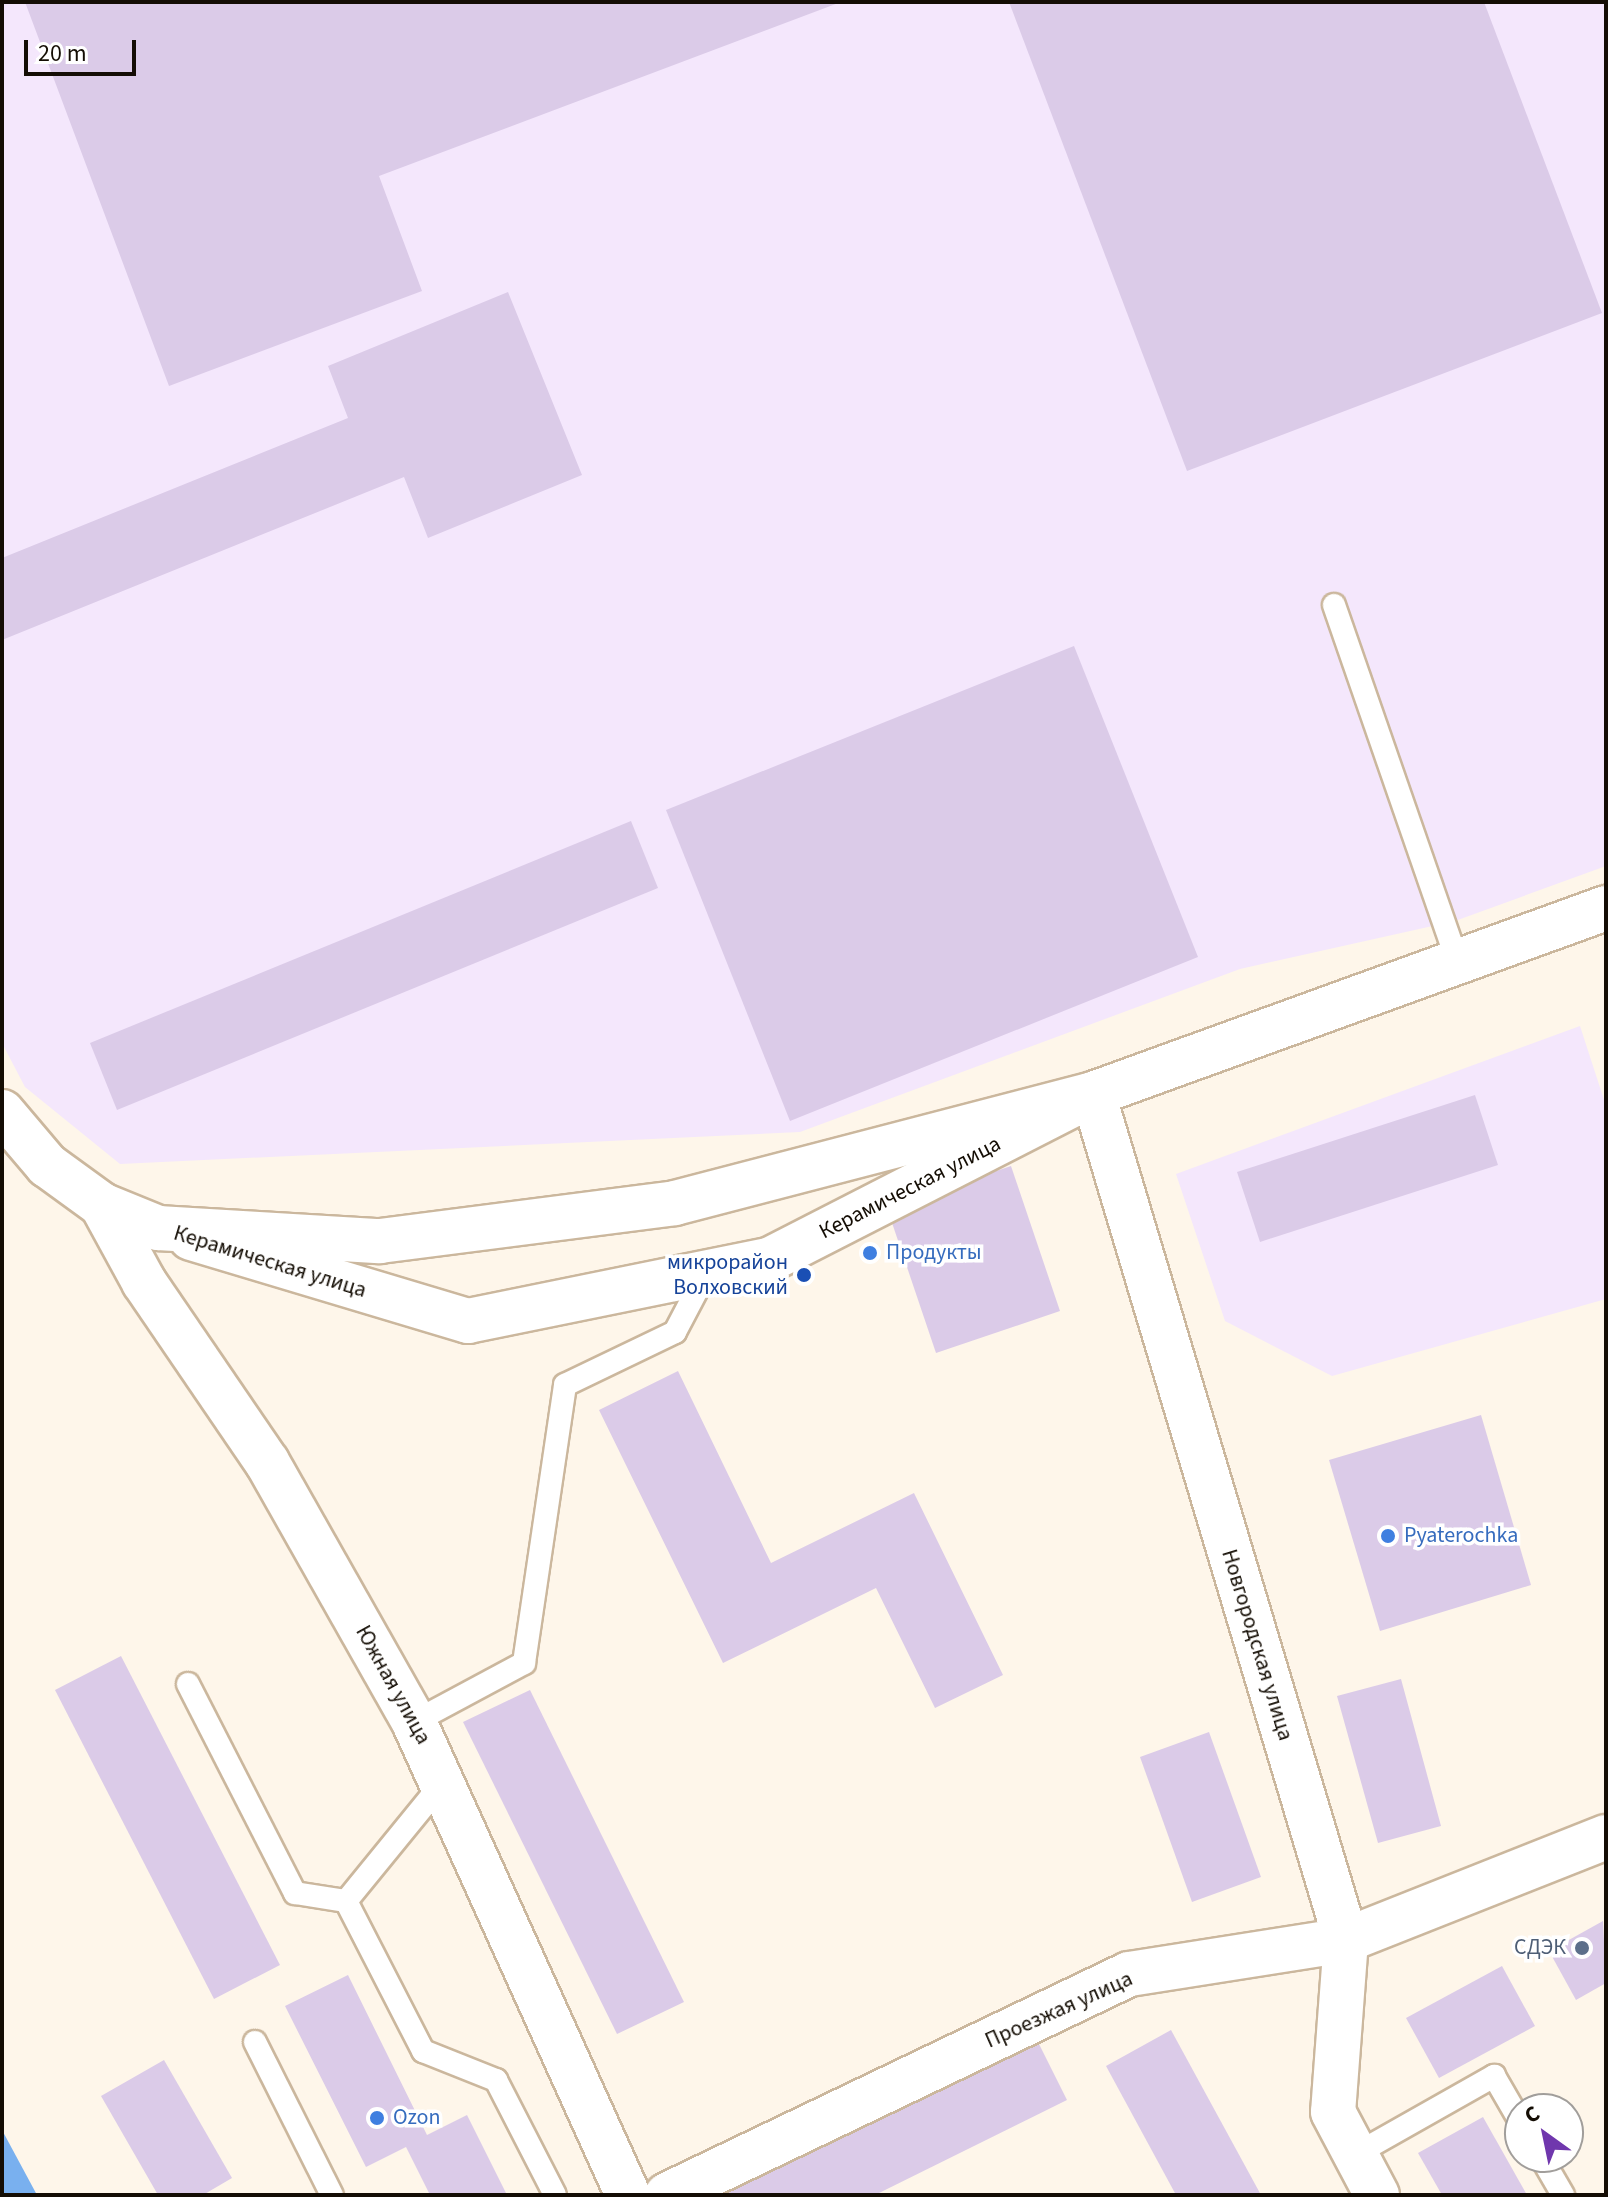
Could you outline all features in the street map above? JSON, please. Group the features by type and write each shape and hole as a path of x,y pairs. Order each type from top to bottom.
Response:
{"street":[{"name":"Керамическая улица","path":"158,1228 380,1241 675,1203 1093,1094 1459,965 1606,908"},
{"name":"Керамическая улица","path":"158,1228 468,1321 769,1260 1093,1094"},
{"name":"Новгородская улица","path":"1093,1094 1346,1940 1333,2112 1377,2195"},
{"path":"2,1112 47,1165 102,1205 158,1228"},
{"name":"Южная улица","path":"102,1205 144,1282 267,1462 414,1722 444,1780 628,2195"},
{"name":"Проезжая улица","path":"667,2195 1129,1974 1346,1940 1606,1837"}],"lane":[{"path":"1334,605 1459,965"},
{"path":"414,1722 524,1663 565,1385 675,1332 706,1273"},
{"path":"188,1684 295,1893 346,1901"},
{"path":"346,1901 444,1780"},
{"path":"346,1901 423,2051 496,2080 555,2195"},
{"path":"255,2042 332,2195"},
{"path":"1356,2154 1494,2076 1504,2093"},
{"path":"1550,2173 1563,2195"}],"shaded area":[{"path":"2,2 1606,2 1606,866 1455,921 1240,969 800,1132 120,1164 25,1087 2,1043"},
{"path":"1580,1026 1606,1106 1606,1299 1332,1376 1225,1321 1176,1174"}],"water":[{"path":"2,2130 37,2195 2,2195"}],"building":[{"path":"25,2 841,2 379,176 422,291 169,386"},
{"path":"1009,2 1484,2 1602,313 1187,471"},
{"path":"508,292 582,475 428,538 404,477 2,640 2,558 348,418 328,366"},
{"path":"1074,646 1198,957 790,1121 666,810"},
{"path":"631,821 658,888 117,1110 90,1043"},
{"path":"1475,1095 1498,1165 1260,1242 1237,1172"},
{"path":"1011,1166 1060,1311 936,1353 887,1208"},
{"path":"678,1371 771,1563 914,1493 1003,1675 935,1708 876,1588 723,1663 599,1410"},
{"path":"1481,1415 1531,1585 1380,1631 1329,1460"},
{"path":"121,1656 280,1965 214,1999 55,1690"},
{"path":"1401,1679 1441,1826 1378,1843 1337,1696"},
{"path":"530,1690 684,2002 617,2034 463,1722"},
{"path":"1209,1732 1261,1877 1192,1902 1140,1757"},
{"path":"1603,1921 1606,1983 1576,2000 1549,1951"},
{"path":"1502,1966 1535,2026 1439,2078 1406,2018"},
{"path":"348,1975 427,2135 467,2115 507,2195 430,2195 406,2147 366,2167 285,2006"},
{"path":"1171,2030 1261,2195 1176,2195 1106,2066"},
{"path":"1034,2034 1067,2100 875,2195 725,2195 722,2189"},
{"path":"164,2060 232,2178 203,2195 158,2195 101,2096"},
{"path":"1483,2117 1504,2154 1504,2173 1515,2173 1527,2195 1442,2195 1418,2153"}],"place":[{"name":"Продукты","path":"870,1253"},
{"name":"микрорайон Волховский","path":"804,1275"},
{"name":"Pyaterochka","path":"1388,1536"},
{"name":"СДЭК","path":"1582,1948"},
{"name":"Ozon","path":"377,2118"}]}
